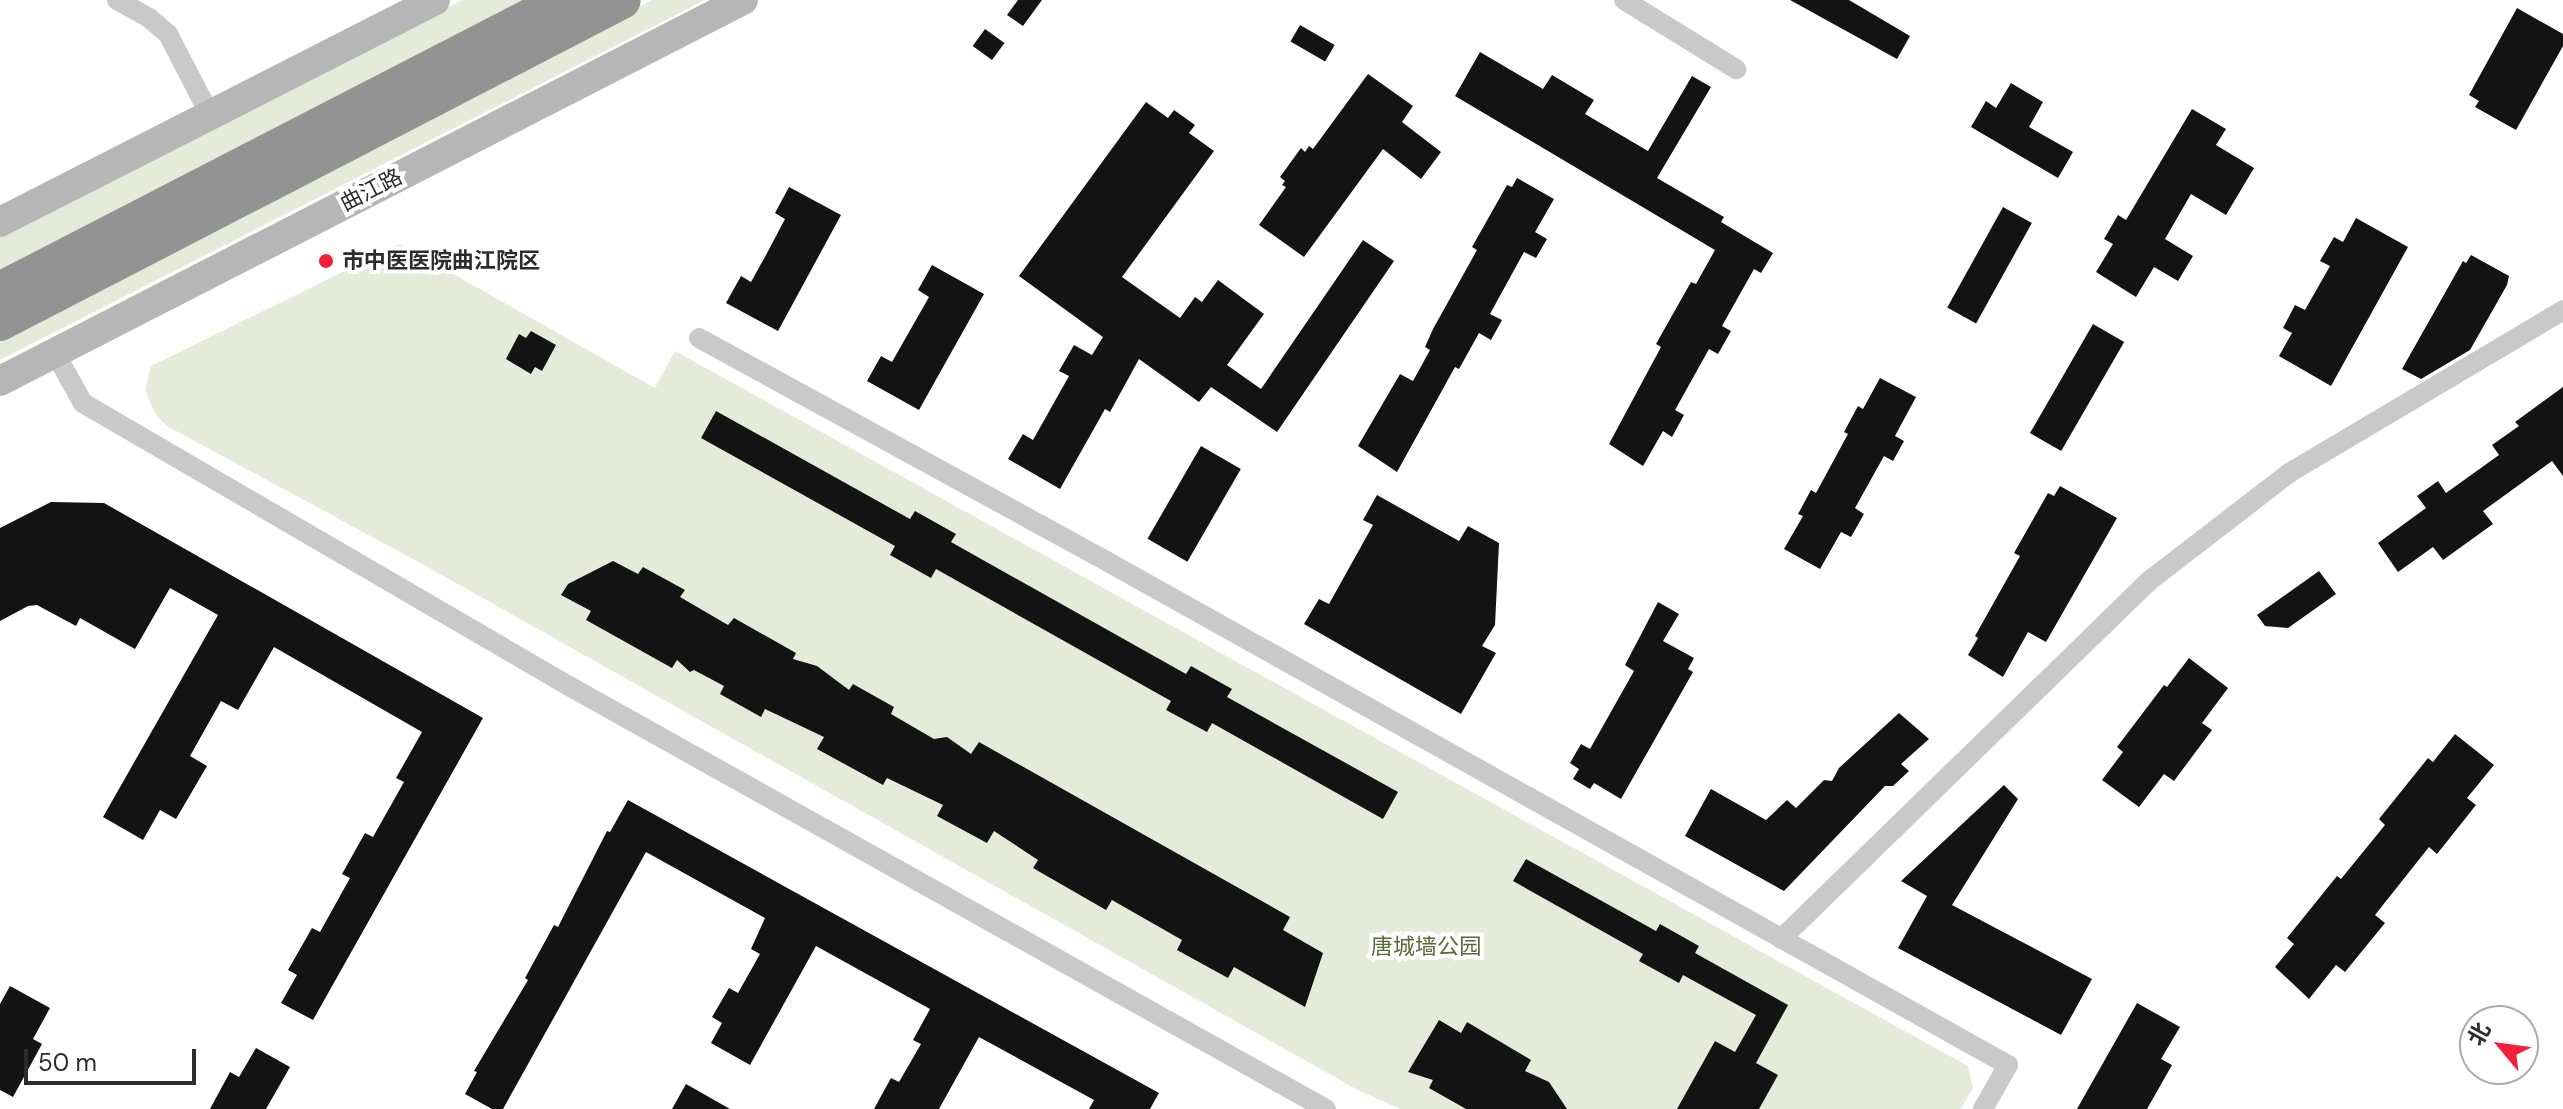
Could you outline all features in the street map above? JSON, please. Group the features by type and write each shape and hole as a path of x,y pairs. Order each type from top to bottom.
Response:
{"highway":[{"path":"0,291 564,0"},
{"path":"0,322 622,0"}],"main road":[{"path":"0,222 435,0"},
{"name":"曲江路","path":"0,381 743,0"}],"street":[{"path":"117,0 149,18 168,34 210,115"},
{"path":"1624,0 1736,69"},
{"path":"1781,939 2149,581 2289,473 2563,310"},
{"path":"699,338 1108,562 2008,1065 1983,1109"},
{"path":"55,353 83,403 569,686 1326,1109"}],"green space":[{"path":"462,0 526,0 0,271 0,237"},
{"path":"652,0 705,0 0,360 0,336"},
{"name":"唐城墙公园","path":"400,244 655,388 675,351 1968,1066 1973,1088 1961,1109 1400,1109 1356,1089 424,565 167,426 156,415 145,390 151,366"}],"building":[{"path":"1018,0 1042,0 1023,26 1007,15"},
{"path":"1790,0 1849,0 1910,36 1897,59"},
{"path":"2517,8 2563,34 2563,46 2516,130 2475,107 2479,101 2469,95"},
{"path":"1300,25 1335,45 1325,61 1290,41"},
{"path":"985,29 1004,43 992,60 973,46"},
{"path":"1480,52 1543,89 1552,75 1594,100 1585,114 1648,151 1692,76 1711,87 1657,178 1724,217 1721,222 1773,253 1761,273 1754,269 1722,326 1731,331 1718,354 1709,349 1675,410 1684,415 1672,437 1663,431 1643,466 1609,444 1661,347 1656,344 1691,282 1696,284 1715,250 1455,96"},
{"path":"1368,74 1413,106 1402,122 1441,152 1421,179 1383,149 1304,257 1259,225 1286,187 1282,185 1285,181 1280,177 1301,148 1305,152 1309,146 1313,149"},
{"path":"2011,83 2043,102 2029,127 2073,152 2058,178 1971,127 1986,101 1996,108"},
{"path":"1146,102 1168,118 1174,110 1195,125 1189,133 1214,151 1122,277 1180,318 1195,297 1202,302 1218,280 1264,314 1227,365 1261,389 1363,240 1394,261 1277,432 1211,387 1199,402 1139,359 1110,412 1105,409 1060,489 1008,459 1023,434 1033,440 1069,376 1059,371 1074,345 1092,355 1103,337 1019,276"},
{"path":"2192,109 2226,129 2216,145 2254,168 2226,215 2191,194 2165,239 2193,256 2178,281 2154,267 2136,297 2096,272 2113,244 2104,239 2118,215 2126,220"},
{"path":"1517,178 1554,199 1535,232 1547,239 1536,258 1524,252 1490,314 1502,320 1491,340 1479,333 1459,369 1455,367 1397,472 1358,446 1400,374 1413,381 1430,350 1425,347 1433,329 1477,250 1472,247 1507,185 1512,187"},
{"path":"789,187 841,215 778,331 726,303 741,276 751,282 766,255 785,219 775,213"},
{"path":"2003,207 2032,223 1976,324 1947,308"},
{"path":"2356,218 2408,247 2331,386 2279,356 2292,333 2283,328 2295,305 2305,310 2330,266 2320,261 2334,237 2343,242"},
{"path":"2471,255 2509,276 2507,285 2470,350 2421,379 2402,369 2463,261 2466,263"},
{"path":"932,265 984,294 919,410 867,381 881,356 892,362 929,297 918,290"},
{"path":"2093,324 2124,342 2061,451 2030,433"},
{"path":"531,331 556,345 542,371 535,367 531,374 506,359 519,334 526,338"},
{"path":"1880,378 1916,397 1895,436 1904,441 1893,461 1884,456 1855,508 1864,514 1851,537 1841,532 1820,569 1784,549 1803,516 1798,514 1811,490 1816,493 1848,434 1844,432 1858,406 1863,409"},
{"path":"2563,387 2563,476 2552,461 2483,511 2493,524 2443,560 2433,547 2398,572 2378,543 2426,508 2417,496 2438,481 2446,493 2499,455 2492,445 2519,426 2515,422"},
{"path":"716,411 910,519 915,511 956,534 951,542 1186,674 1191,666 1232,689 1227,697 1398,792 1383,819 1212,723 1207,732 1166,710 1171,701 936,569 931,578 890,555 895,546 701,438"},
{"path":"1201,446 1241,469 1187,562 1148,539"},
{"path":"2060,486 2117,518 2046,642 2028,632 2003,677 1968,655 1978,638 1975,636 2020,556 2014,553 2048,493 2054,496"},
{"path":"1377,495 1459,541 1468,526 1499,543 1495,625 1482,646 1496,653 1461,714 1304,624 1319,599 1329,604 1373,525 1363,520"},
{"path":"51,502 104,503 483,718 313,1020 281,1003 297,975 288,970 312,928 320,932 350,878 342,874 365,833 373,837 404,782 396,778 422,732 274,647 238,710 221,701 190,756 207,766 176,819 160,810 143,840 103,817 218,615 170,588 135,649 80,618 76,626 37,605 28,606 0,621 0,528"},
{"path":"613,561 638,574 643,567 685,590 680,597 728,625 734,618 796,653 793,659 817,666 849,690 853,684 894,707 891,714 934,739 947,737 971,754 979,742 1290,917 1283,930 1323,953 1305,1007 1234,967 1228,978 1177,950 1182,940 1112,900 1106,910 1033,868 1038,860 994,831 987,843 937,816 943,805 887,778 883,785 817,749 824,737 765,709 761,717 720,694 724,686 694,670 690,672 677,660 672,668 586,620 591,611 561,595 568,584"},
{"path":"2319,571 2336,594 2288,628 2265,626 2257,615"},
{"path":"1658,602 1679,614 1663,641 1694,658 1688,669 1693,672 1621,799 1594,783 1590,789 1573,779 1579,769 1570,763 1581,744 1590,749 1634,671 1625,665"},
{"path":"2189,658 2228,688 2202,723 2212,730 2174,781 2164,774 2139,807 2102,780 2123,752 2117,747 2164,685 2167,687"},
{"path":"1899,713 1929,739 1901,764 1909,771 1893,786 1885,786 1784,891 1685,836 1711,789 1766,820 1787,800 1796,808 1824,780 1832,781 1839,768"},
{"path":"2455,734 2494,765 2467,798 2476,805 2437,854 2429,847 2375,915 2385,923 2345,972 2336,965 2309,999 2275,967 2294,944 2287,938 2337,876 2341,879 2385,825 2379,819 2428,758 2433,762"},
{"path":"2004,785 2018,799 1952,905 2092,979 2061,1035 1898,948 1927,896 1901,881"},
{"path":"628,800 1159,1093 1150,1109 1089,1109 1094,1100 979,1037 939,1109 874,1109 891,1078 899,1082 921,1044 913,1040 930,1009 816,946 750,1065 711,1043 722,1023 712,1017 729,988 738,993 760,954 751,949 765,918 646,852 503,1109 492,1109 465,1094 477,1072 474,1071 528,980 525,978 554,925 558,927 607,831 610,832"},
{"path":"1526,859 1656,931 1660,924 1699,946 1695,953 1788,1005 1756,1063 1778,1075 1759,1109 1677,1109 1715,1041 1735,1052 1756,1015 1683,975 1679,983 1639,961 1643,954 1513,881"},
{"path":"10,986 50,1008 33,1039 42,1044 13,1097 0,1090 0,1004"},
{"path":"2137,1003 2180,1027 2161,1059 2172,1065 2147,1109 2077,1109"},
{"path":"1439,1020 1461,1033 1467,1022 1531,1060 1525,1071 1549,1082 1567,1109 1466,1109 1429,1088 1433,1080 1408,1072"},
{"path":"256,1048 290,1067 266,1109 210,1109 230,1072 239,1077"},
{"path":"686,1084 730,1109 672,1109"}],"place":[{"name":"市中医医院曲江院区","path":"326,261"}]}
